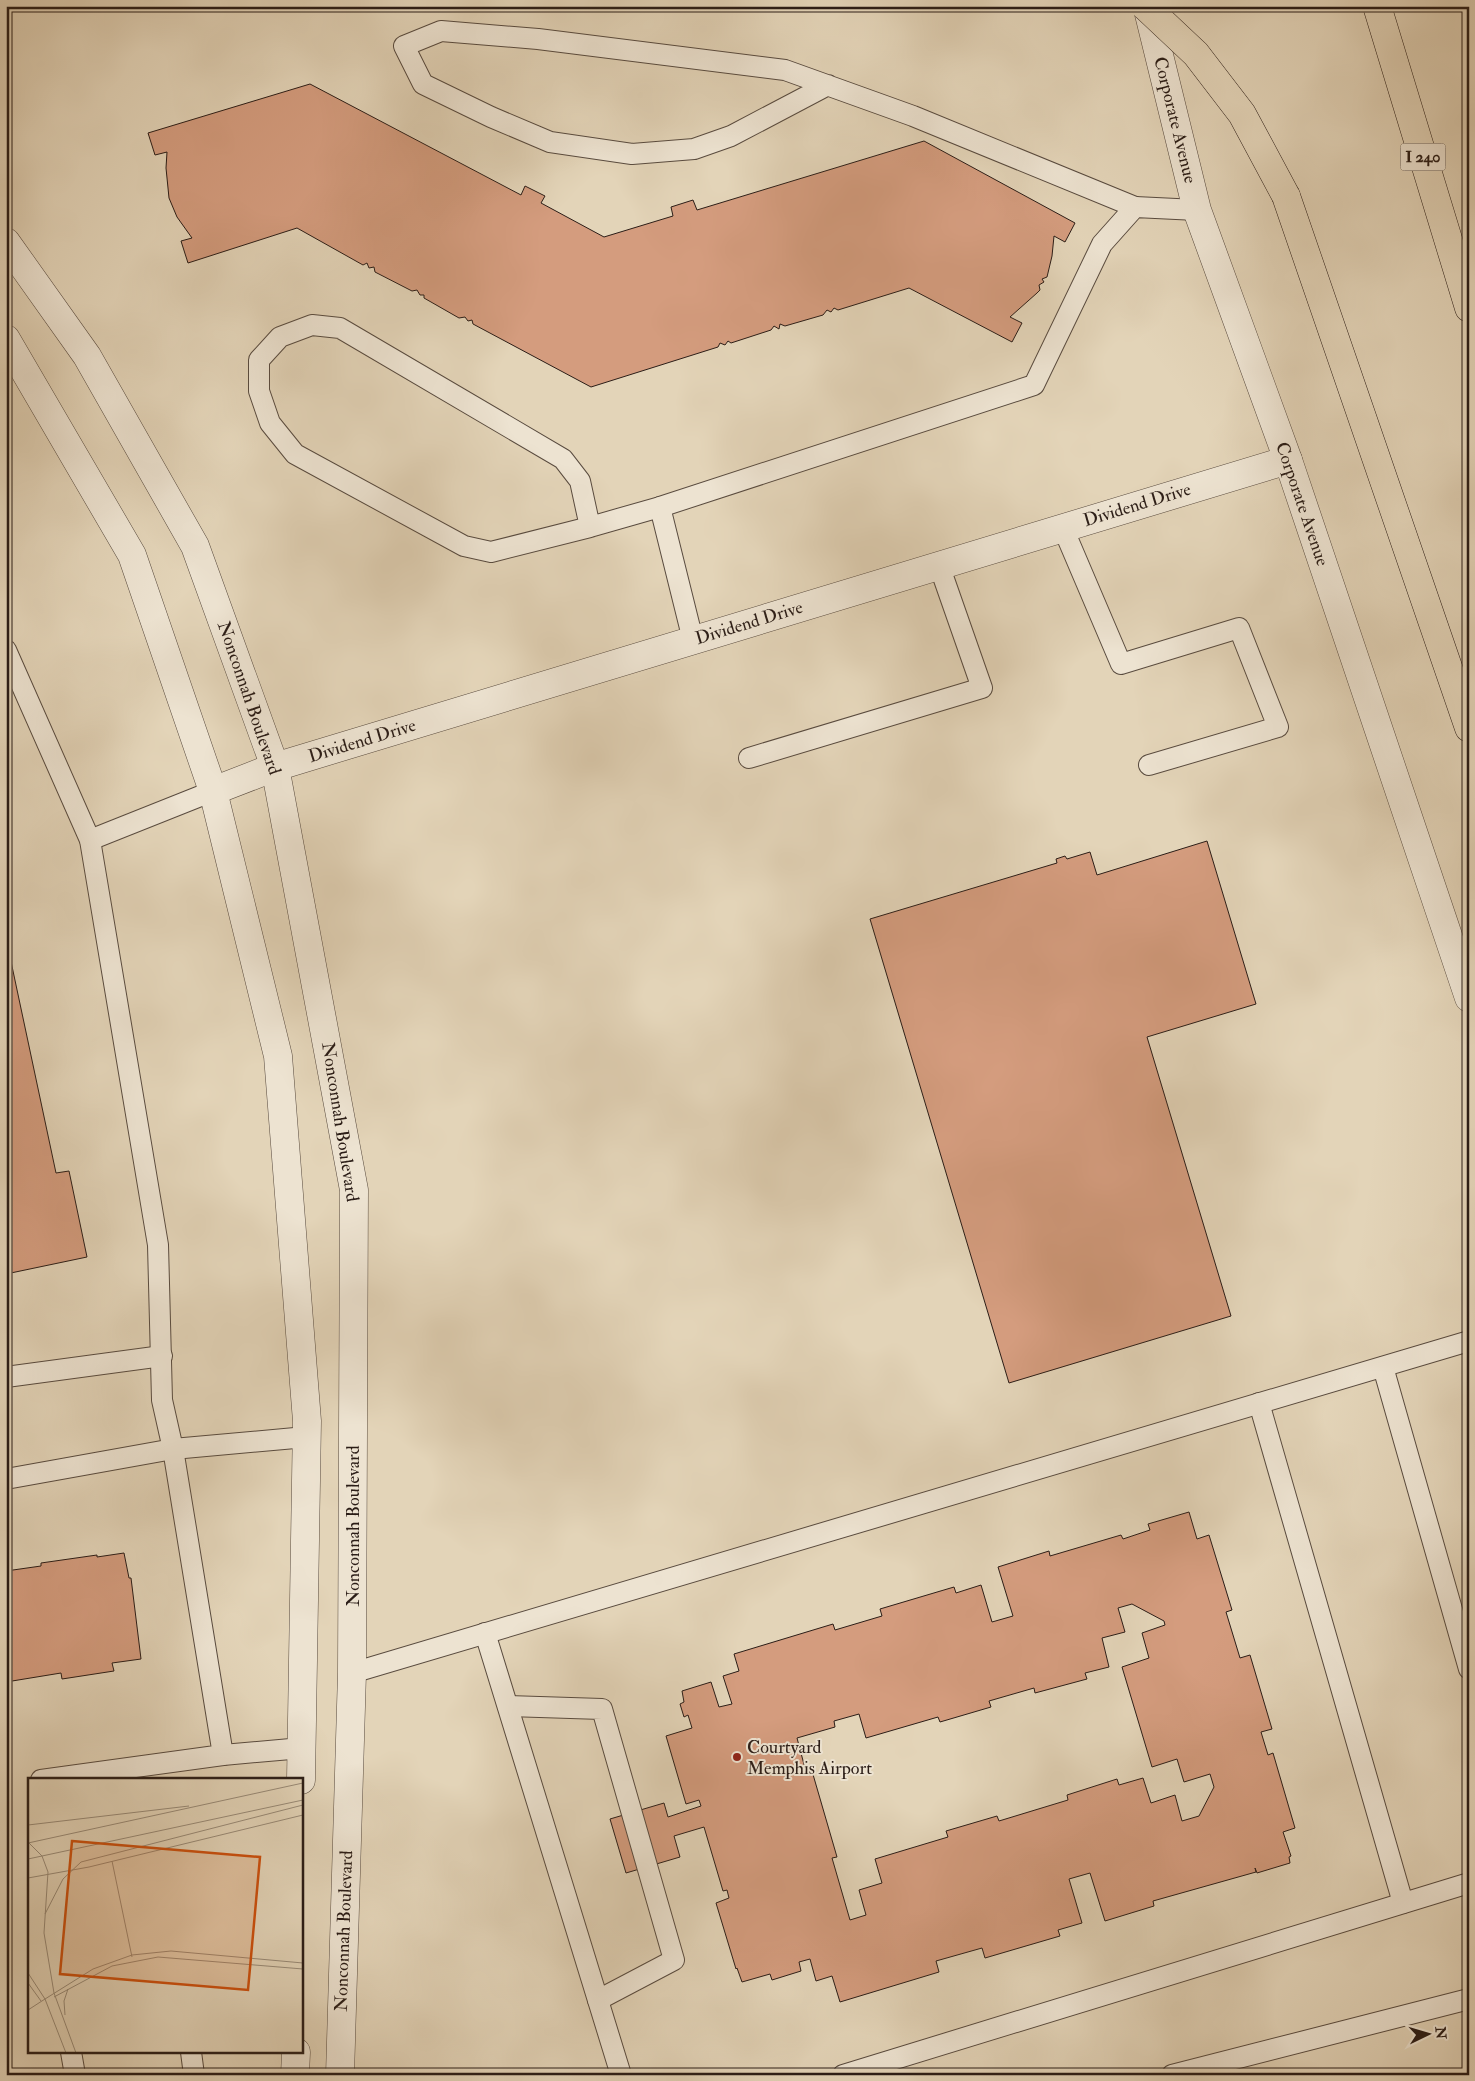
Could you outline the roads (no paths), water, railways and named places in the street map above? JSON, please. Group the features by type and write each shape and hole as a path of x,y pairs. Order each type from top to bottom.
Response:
{"highway":[{"path":"1146,6 1196,54 1242,114 1286,196 1469,728"},
{"name":"I 240","path":"1377,6 1469,308"}],"street":[{"name":"Corporate Avenue","path":"1146,6 1197,210 1288,460 1469,998"},
{"name":"Nonconnah Boulevard","path":"6,242 87,356 194,546 275,767 354,1190 352,1673 340,2075"},
{"path":"6,339 132,555 212,791 278,1056 307,1420 301,1778"},
{"name":"Dividend Drive","path":"212,791 275,767 1288,460"},
{"path":"295,2075 296,2054"}],"lane":[{"path":"828,85 731,136 694,149 632,154 550,142 491,118 423,84 404,46 441,31 538,39 785,70 828,85 913,116 1134,207 1197,210"},
{"path":"590,527 580,480 563,459 340,328 312,325 280,337 259,360 259,391 270,423 295,454 464,546 491,552 590,527 660,507 1034,385 1102,244 1134,207"},
{"path":"660,507 693,640"},
{"path":"1063,528 1121,664 1239,628 1278,727 1149,765"},
{"path":"749,758 982,688 939,565"},
{"path":"6,650 90,840 158,1245 162,1400 174,1449 223,1755"},
{"path":"90,840 212,791"},
{"path":"352,1673 1469,1342"},
{"path":"6,1377 162,1356"},
{"path":"1383,1367 1469,1669"},
{"path":"1260,1403 1403,1903"},
{"path":"6,1479 174,1449 306,1437"},
{"path":"485,1633 622,2075"},
{"path":"508,1706 602,1709 674,1960 598,2000"},
{"path":"68,1778 151,1772 223,1755 302,1748"},
{"path":"843,2075 1469,1883"},
{"path":"1172,2075 1469,1998"},
{"path":"71,2054 75,2075"},
{"path":"191,2054 194,2075"}],"place":[{"name":"Courtyard Memphis Airport","path":"737,1757"}]}
